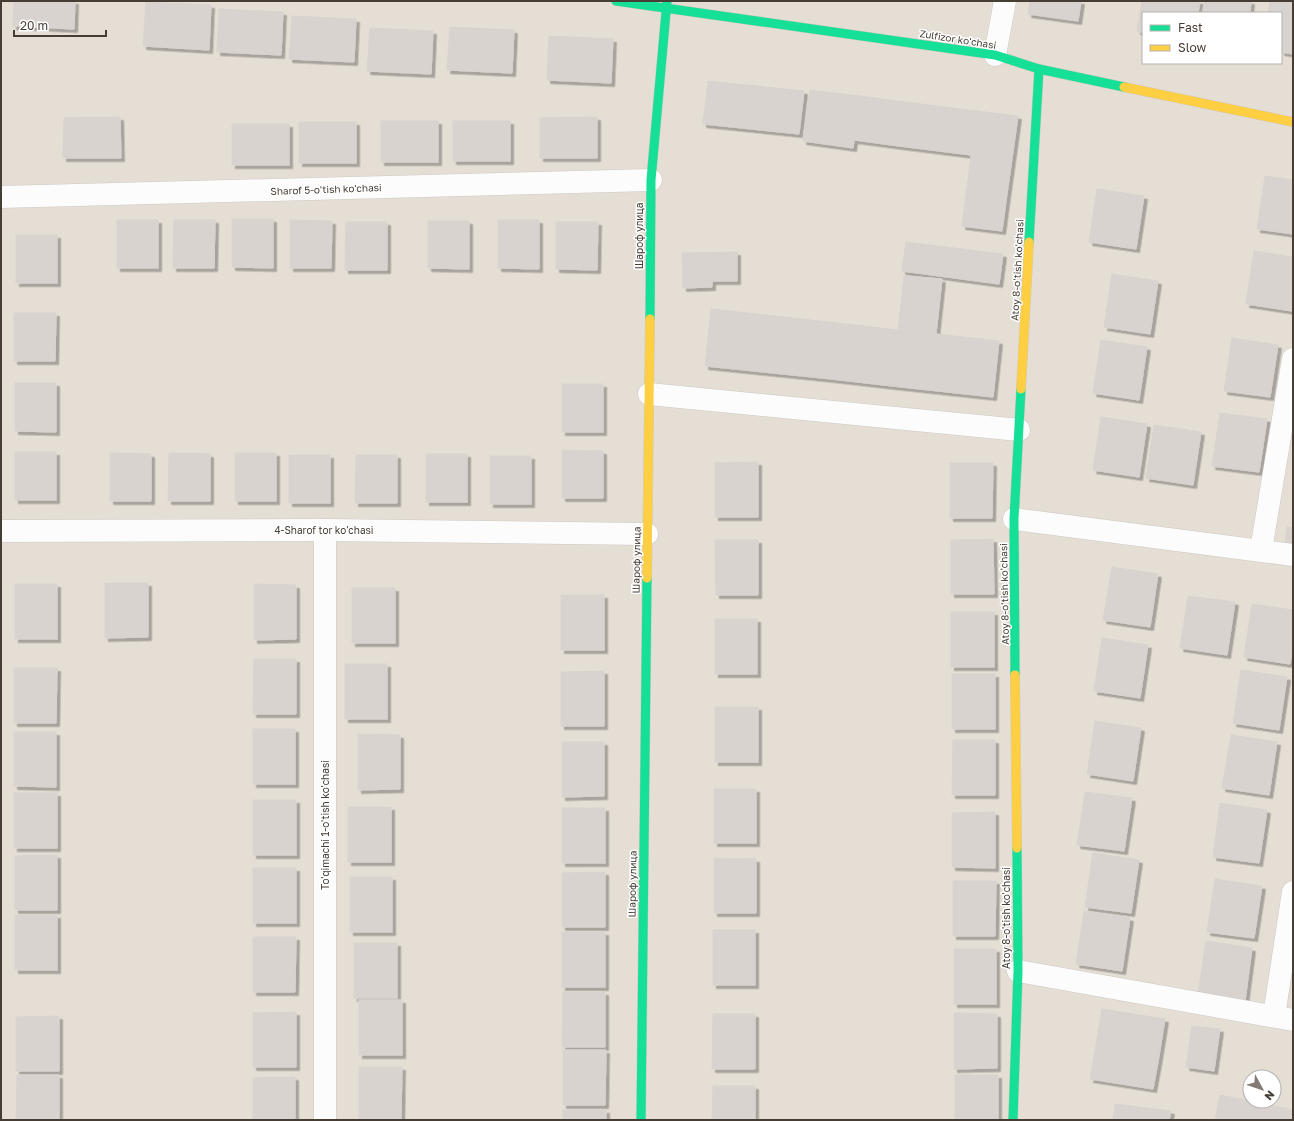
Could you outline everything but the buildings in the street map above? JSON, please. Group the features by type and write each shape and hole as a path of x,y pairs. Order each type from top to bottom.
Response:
{"street":[{"name":"Zulfizor ko'chasi","path":"616,1 667,4 995,55 1039,69 1293,122"},
{"path":"995,55 1005,1"},
{"name":"Шароф улица","path":"641,1120 651,180 667,4"},
{"name":"Atoy 8-o'tish ko'chasi","path":"1013,1120 1018,971 1014,519 1039,69"},
{"name":"Sharof 5-o'tish ko'chasi","path":"1,197 651,180"},
{"path":"1261,550 1293,359"},
{"path":"649,394 1019,430"},
{"path":"1014,519 1293,555"},
{"name":"4-Sharof tor ko'chasi","path":"1,531 325,530 647,534"},
{"name":"To'qimachi 1-o'tish ko'chasi","path":"325,530 325,1120"},
{"path":"1018,971 1283,1018 1293,892"}],"shaded area":[{"path":"1,1 1293,1 1293,1120 1,1120"}],"traffic: fast":[{"path":"616,1 995,55 1039,69 1124,87"},
{"path":"650,319 651,180 667,1"},
{"path":"1029,242 1039,69"},
{"path":"1015,675 1014,519 1021,389"},
{"path":"641,1120 647,578"},
{"path":"1013,1120 1018,971 1017,848"}],"traffic: slow":[{"path":"1124,87 1293,122"},
{"path":"1021,389 1029,242"},
{"path":"647,578 650,319"},
{"path":"1015,675 1017,848"}]}
